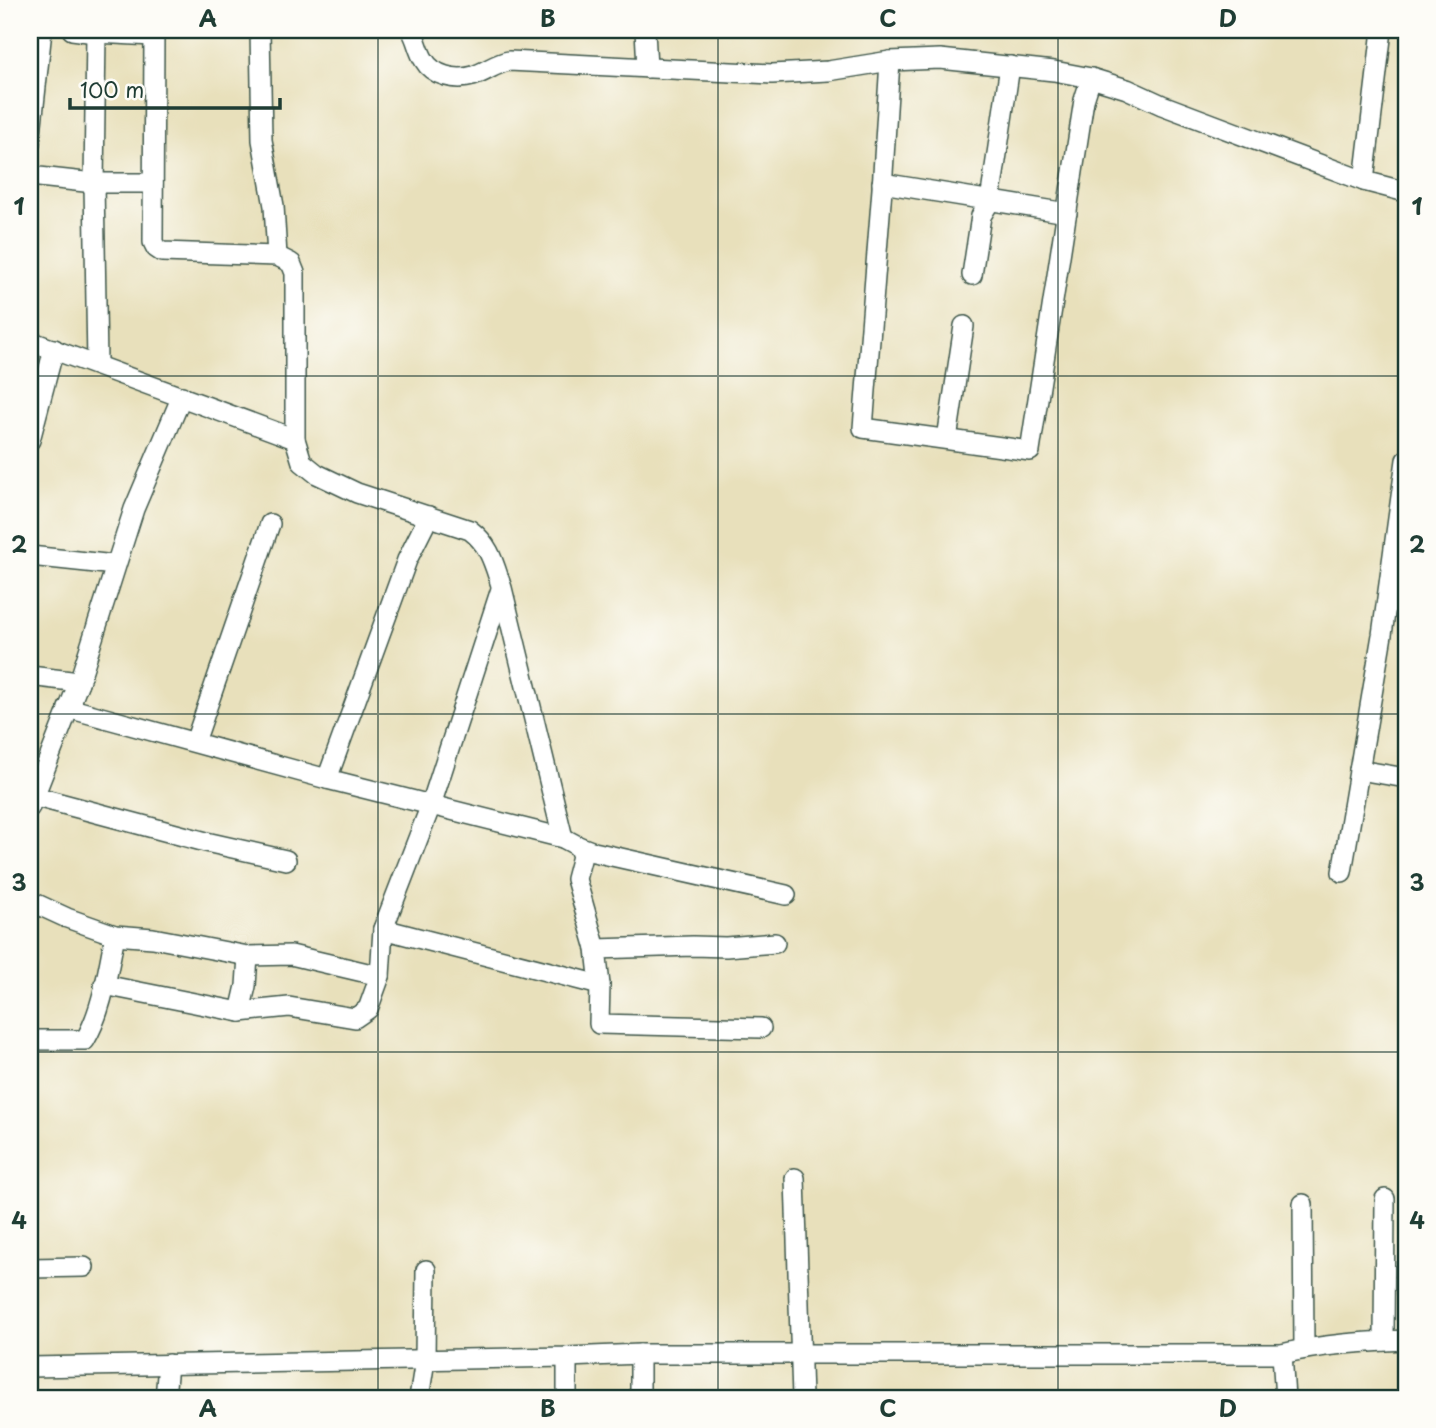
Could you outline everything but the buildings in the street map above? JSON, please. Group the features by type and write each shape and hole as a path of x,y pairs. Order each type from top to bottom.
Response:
{"street":[{"path":"30,142 35,51 42,30"},
{"path":"260,30 262,140 274,206 277,256"},
{"path":"411,30 425,64 436,72 452,77 471,77 501,62 509,61 772,74 828,71 890,61 940,59 1054,71 1127,89 1162,105 1364,181 1406,192"},
{"path":"645,30 647,68"},
{"path":"1364,181 1382,30"},
{"path":"97,364 94,183 86,31 153,33 153,242 156,248 162,252 277,256 291,263 295,273 295,439 302,462 317,474 357,493 470,530 482,539 490,553 502,588 571,842 582,856 576,879 596,950 600,985 599,1024 761,1028"},
{"path":"890,61 863,428 1030,451 1084,100 1091,78"},
{"path":"972,275 981,216 990,201 1010,66"},
{"path":"30,176 94,183 153,183"},
{"path":"882,183 1067,213"},
{"path":"947,439 964,326"},
{"path":"30,341 295,439"},
{"path":"30,440 54,349"},
{"path":"182,396 134,509 79,682 32,802 286,860"},
{"path":"1342,872 1382,635 1406,460"},
{"path":"327,779 407,560 429,516"},
{"path":"195,742 270,524"},
{"path":"30,556 115,565"},
{"path":"104,985 240,1012 289,1007 355,1018 368,1009 380,976 383,929 431,805 502,588"},
{"path":"30,676 79,682"},
{"path":"68,708 571,842 594,852 786,895"},
{"path":"1359,770 1406,778"},
{"path":"30,901 115,935 153,938 248,956 291,955 380,976"},
{"path":"383,929 600,985"},
{"path":"30,1040 85,1040 92,1028 115,935"},
{"path":"596,950 775,943"},
{"path":"240,1012 246,986 248,956"},
{"path":"795,1178 802,1398"},
{"path":"1384,1341 1385,1199"},
{"path":"1303,1204 1304,1349"},
{"path":"30,1268 76,1267"},
{"path":"419,1398 425,1360 426,1270"},
{"path":"30,1367 640,1354 1282,1354 1304,1349 1406,1340"},
{"path":"640,1354 640,1398"},
{"path":"1282,1354 1285,1398"},
{"path":"567,1357 567,1398"},
{"path":"165,1398 168,1364"}]}
